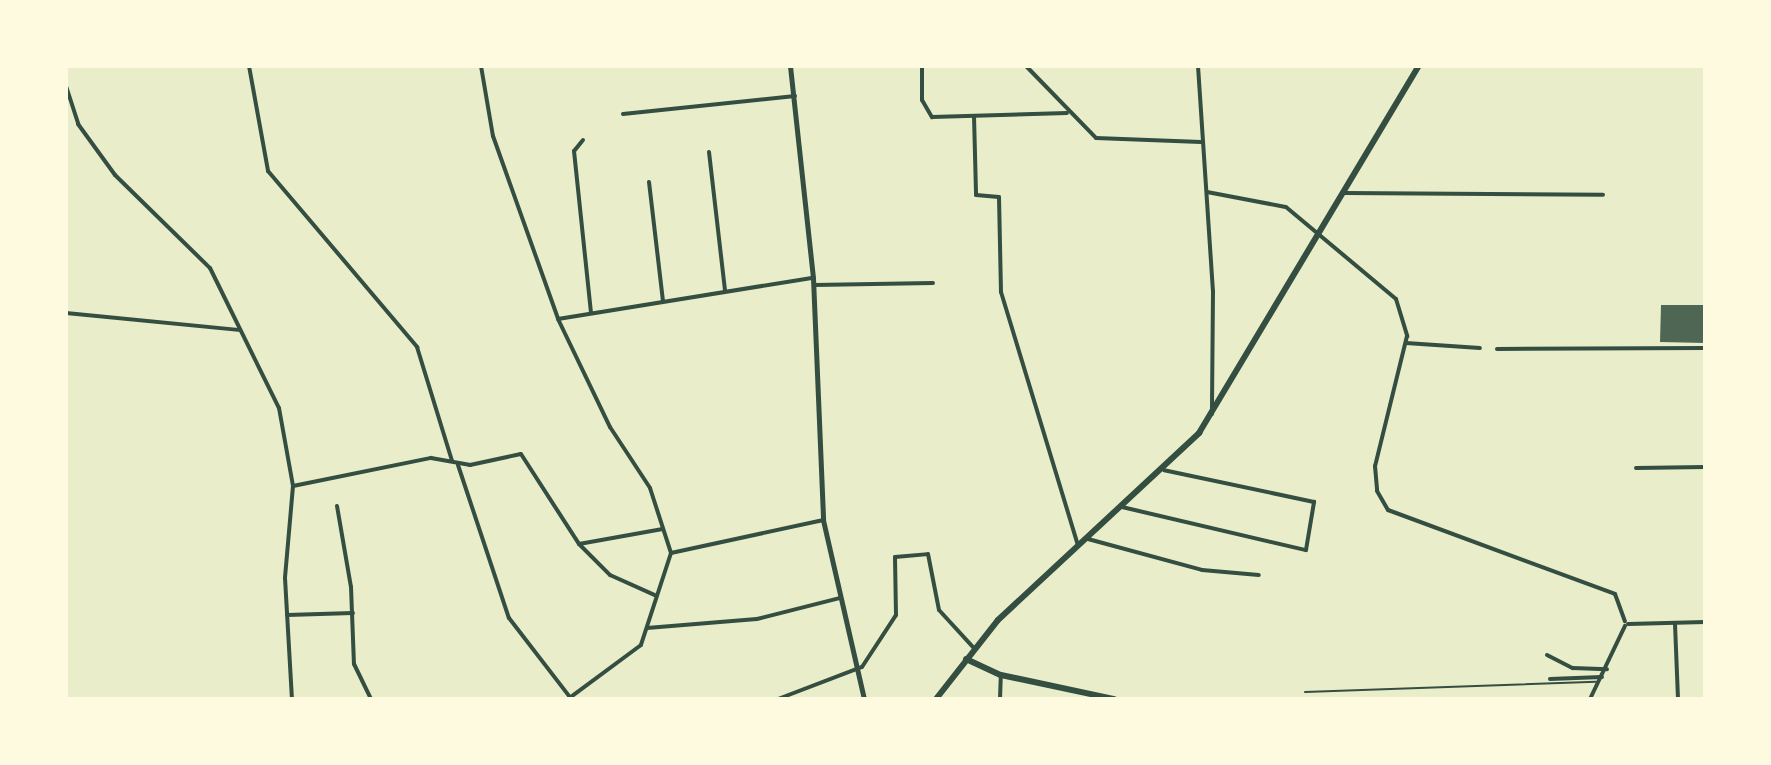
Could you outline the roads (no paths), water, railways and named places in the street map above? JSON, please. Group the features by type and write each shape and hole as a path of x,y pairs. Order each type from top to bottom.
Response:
{"main road":[{"path":"936,699 974,648 1164,470 1212,414 1419,66"},
{"path":"966,659 1001,675 1114,699"}],"street":[{"path":"249,66 268,171 417,347 452,461"},
{"path":"293,486 386,465 452,461 458,465 509,618 568,698 627,658 647,628 671,553 650,488 610,427 558,319 490,125 481,66"},
{"path":"790,66 814,282 823,520 864,699"},
{"path":"922,66 922,100 932,117 1067,113"},
{"path":"1026,66 1067,113 1096,138 1201,142"},
{"path":"1198,66 1201,142 1207,192 1212,414"},
{"path":"66,86 90,142 210,268 279,408 293,486 287,615 292,699"},
{"path":"623,114 795,96"},
{"path":"974,116 976,195 999,197 1001,292 1078,548"},
{"path":"583,140 574,151 591,313"},
{"path":"709,152 725,291"},
{"path":"649,182 663,301"},
{"path":"1207,192 1273,202 1322,231 1391,291 1406,343 1375,466 1377,491 1388,510 1615,594 1626,624 1590,699"},
{"path":"1344,193 1603,195"},
{"path":"558,319 725,291 814,282 933,283"},
{"path":"66,313 238,330"},
{"path":"1406,343 1480,348"},
{"path":"1497,349 1705,348"},
{"path":"66,455 66,470"},
{"path":"458,465 528,457 579,544 610,575 658,597"},
{"path":"1636,468 1705,467"},
{"path":"1122,507 1306,550 1314,502 1164,470"},
{"path":"337,506 353,613 354,664 371,699"},
{"path":"671,553 823,520"},
{"path":"579,544 663,529"},
{"path":"1088,539 1202,570 1259,575"},
{"path":"778,699 857,672 896,615 895,557 928,554 939,610 974,648"},
{"path":"647,628 757,619 840,598"},
{"path":"287,615 353,613"},
{"path":"1626,624 1705,622"},
{"path":"1675,624 1678,699"},
{"path":"1547,655 1573,668 1607,669"},
{"path":"1000,699 1001,675"},
{"path":"1550,679 1601,680"}],"lane":[{"path":"1305,692 1601,680"}]}
